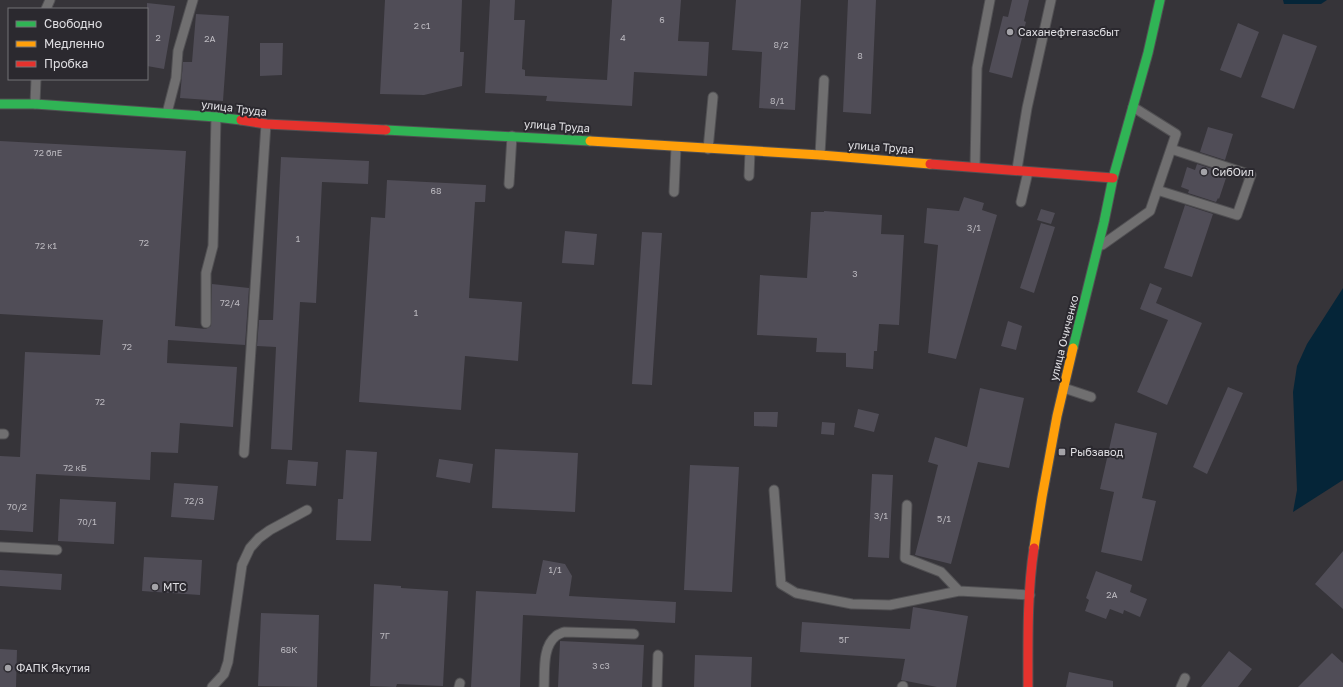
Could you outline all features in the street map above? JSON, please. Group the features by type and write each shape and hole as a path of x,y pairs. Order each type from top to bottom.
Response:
{"street":[{"name":"улица Очиченко","path":"1028,687 1028,641 1032,562 1057,416 1098,248 1113,178 1148,53 1160,0"},
{"name":"улица Труда","path":"0,104 35,104 216,117 266,124 512,136 820,155 1028,170 1113,178"}],"lane":[{"path":"167,114 176,78 178,51 193,0"},
{"path":"975,166 976,68 990,0"},
{"path":"1017,170 1027,108 1051,0"},
{"path":"35,104 36,80"},
{"path":"820,155 824,80"},
{"path":"708,149 713,96"},
{"path":"1098,248 1150,211 1176,134 1133,107"},
{"path":"206,323 206,273 213,246 216,117"},
{"path":"244,453 266,124"},
{"path":"509,184 512,136"},
{"path":"674,192 676,147"},
{"path":"1157,190 1237,215 1251,175 1171,149"},
{"path":"749,176 750,151"},
{"path":"1021,202 1028,170"},
{"path":"1064,388 1091,397"},
{"path":"774,490 781,584 796,593 852,604 890,605 959,590 1030,595"},
{"path":"906,505 905,558 941,572 959,590"},
{"path":"212,687 224,674 228,662 242,565 250,548 259,538 270,530 307,510"},
{"path":"0,547 58,550"},
{"path":"544,687 548,645 556,636 564,632 634,634"},
{"path":"657,687 658,655"},
{"path":"1181,687 1185,678"}],"water":[{"path":"1283,0 1327,0 1321,4 1284,4"},
{"path":"1343,288 1343,480 1293,512 1297,490 1293,392 1297,366 1307,344"}],"building":[{"path":"385,0 462,0 460,52 464,52 462,86 424,95 380,94"},
{"path":"490,0 515,0 514,20 525,20 522,69 525,70 525,76 607,80 612,0 681,0 678,41 709,42 707,76 634,72 632,106 546,101 547,96 485,93"},
{"path":"736,0 801,0 795,110 759,108 762,52 732,50"},
{"path":"848,0 876,0 871,114 843,112"},
{"path":"1012,0 1029,0 1024,21 1026,22 1012,78 989,72 1003,16 1008,17"},
{"path":"147,3 175,6 164,69 148,66"},
{"path":"196,14 229,16 223,101 180,98 183,62 192,62"},
{"path":"1238,23 1259,32 1241,78 1220,70"},
{"path":"1283,34 1317,46 1294,109 1261,97"},
{"path":"260,43 283,43 282,75 260,76"},
{"path":"1208,127 1233,134 1225,160 1200,152"},
{"path":"0,141 186,151 175,326 206,329 211,326 212,284 249,288 245,345 168,340 167,363 237,367 233,427 180,423 178,453 151,452 150,480 36,474 33,532 0,530 0,456 20,457 25,352 100,355 103,320 0,314"},
{"path":"281,157 369,161 368,184 322,182 316,303 300,302 292,450 271,449 276,347 257,346 259,320 273,320"},
{"path":"1197,164 1222,172 1220,176 1226,178 1219,199 1218,198 1216,202 1188,193 1189,190 1181,187 1187,167 1195,170"},
{"path":"387,180 486,185 485,202 475,202 469,298 522,302 518,361 465,356 461,410 359,402 371,217 385,218"},
{"path":"964,197 984,203 982,210 997,215 956,359 928,353 938,245 924,243 927,208 959,211"},
{"path":"1185,205 1213,214 1192,277 1164,268"},
{"path":"1041,209 1055,213 1051,224 1037,220"},
{"path":"824,211 882,215 881,234 904,235 899,325 879,324 877,351 874,351 873,369 846,367 846,353 816,352 817,338 757,335 760,275 807,278 811,212"},
{"path":"1041,223 1055,227 1034,293 1020,288"},
{"path":"565,231 597,234 594,265 562,263"},
{"path":"642,232 662,233 652,385 632,384"},
{"path":"1150,283 1162,288 1156,303 1202,323 1167,405 1137,392 1168,320 1140,309"},
{"path":"1008,321 1022,326 1016,350 1001,346"},
{"path":"1228,387 1243,393 1207,474 1193,467"},
{"path":"980,388 1024,398 1009,468 978,462 951,564 915,555 938,465 928,462 935,437 967,447"},
{"path":"858,409 879,414 874,432 854,427"},
{"path":"754,412 778,412 777,427 754,426"},
{"path":"822,422 835,423 834,435 821,434"},
{"path":"1115,423 1157,433 1142,498 1156,501 1142,561 1101,552 1114,492 1100,489"},
{"path":"495,449 578,453 575,512 492,508"},
{"path":"346,450 377,452 371,541 336,540 338,499 343,499"},
{"path":"439,459 473,464 470,483 436,477"},
{"path":"288,460 318,462 316,486 286,484"},
{"path":"690,465 739,467 732,592 684,590"},
{"path":"872,474 893,475 889,558 868,557"},
{"path":"174,483 218,486 214,520 171,517"},
{"path":"60,499 116,502 114,544 58,541"},
{"path":"1343,551 1343,609 1315,584"},
{"path":"144,557 202,560 200,595 142,591"},
{"path":"543,560 565,564 572,576 569,596 676,602 675,623 523,615 520,687 471,687 476,591 536,594"},
{"path":"0,570 62,574 61,590 0,586"},
{"path":"1096,571 1132,585 1130,592 1147,599 1140,617 1124,610 1123,614 1110,609 1106,619 1085,611 1089,600 1086,598"},
{"path":"374,584 401,586 401,588 448,591 443,686 397,684 396,687 370,686"},
{"path":"913,607 968,616 956,687 937,687 901,680 905,659 800,652 802,622 910,629"},
{"path":"261,613 319,615 317,687 258,686"},
{"path":"560,641 644,645 642,687 558,687"},
{"name":"ФАПК Якутия","path":"0,649 17,650 16,687 0,687"},
{"path":"1229,651 1252,669 1238,687 1201,687"},
{"path":"1332,653 1343,663 1343,687 1298,687"},
{"path":"695,655 752,657 751,687 694,687"},
{"path":"1069,672 1113,681 1113,687 1066,687"}],"traffic: fast":[{"path":"1073,348 1104,222 1113,178 1148,53 1160,0"},
{"path":"0,104 35,104 241,120"},
{"path":"386,130 590,141"}],"traffic: slow":[{"path":"590,141 820,155 930,164"},
{"path":"1034,548 1057,416 1073,348"}],"traffic: jam":[{"path":"241,120 266,124 386,130"},
{"path":"930,164 1113,178"},
{"path":"1028,687 1029,600 1034,548"}],"place":[{"name":"Саханефтегазсбыт","path":"1010,32"},
{"name":"СибОил","path":"1204,172"},
{"name":"Рыбзавод","path":"1062,452"},
{"name":"МТС","path":"155,587"},
{"name":"ФАПК Якутия","path":"8,668"}]}
